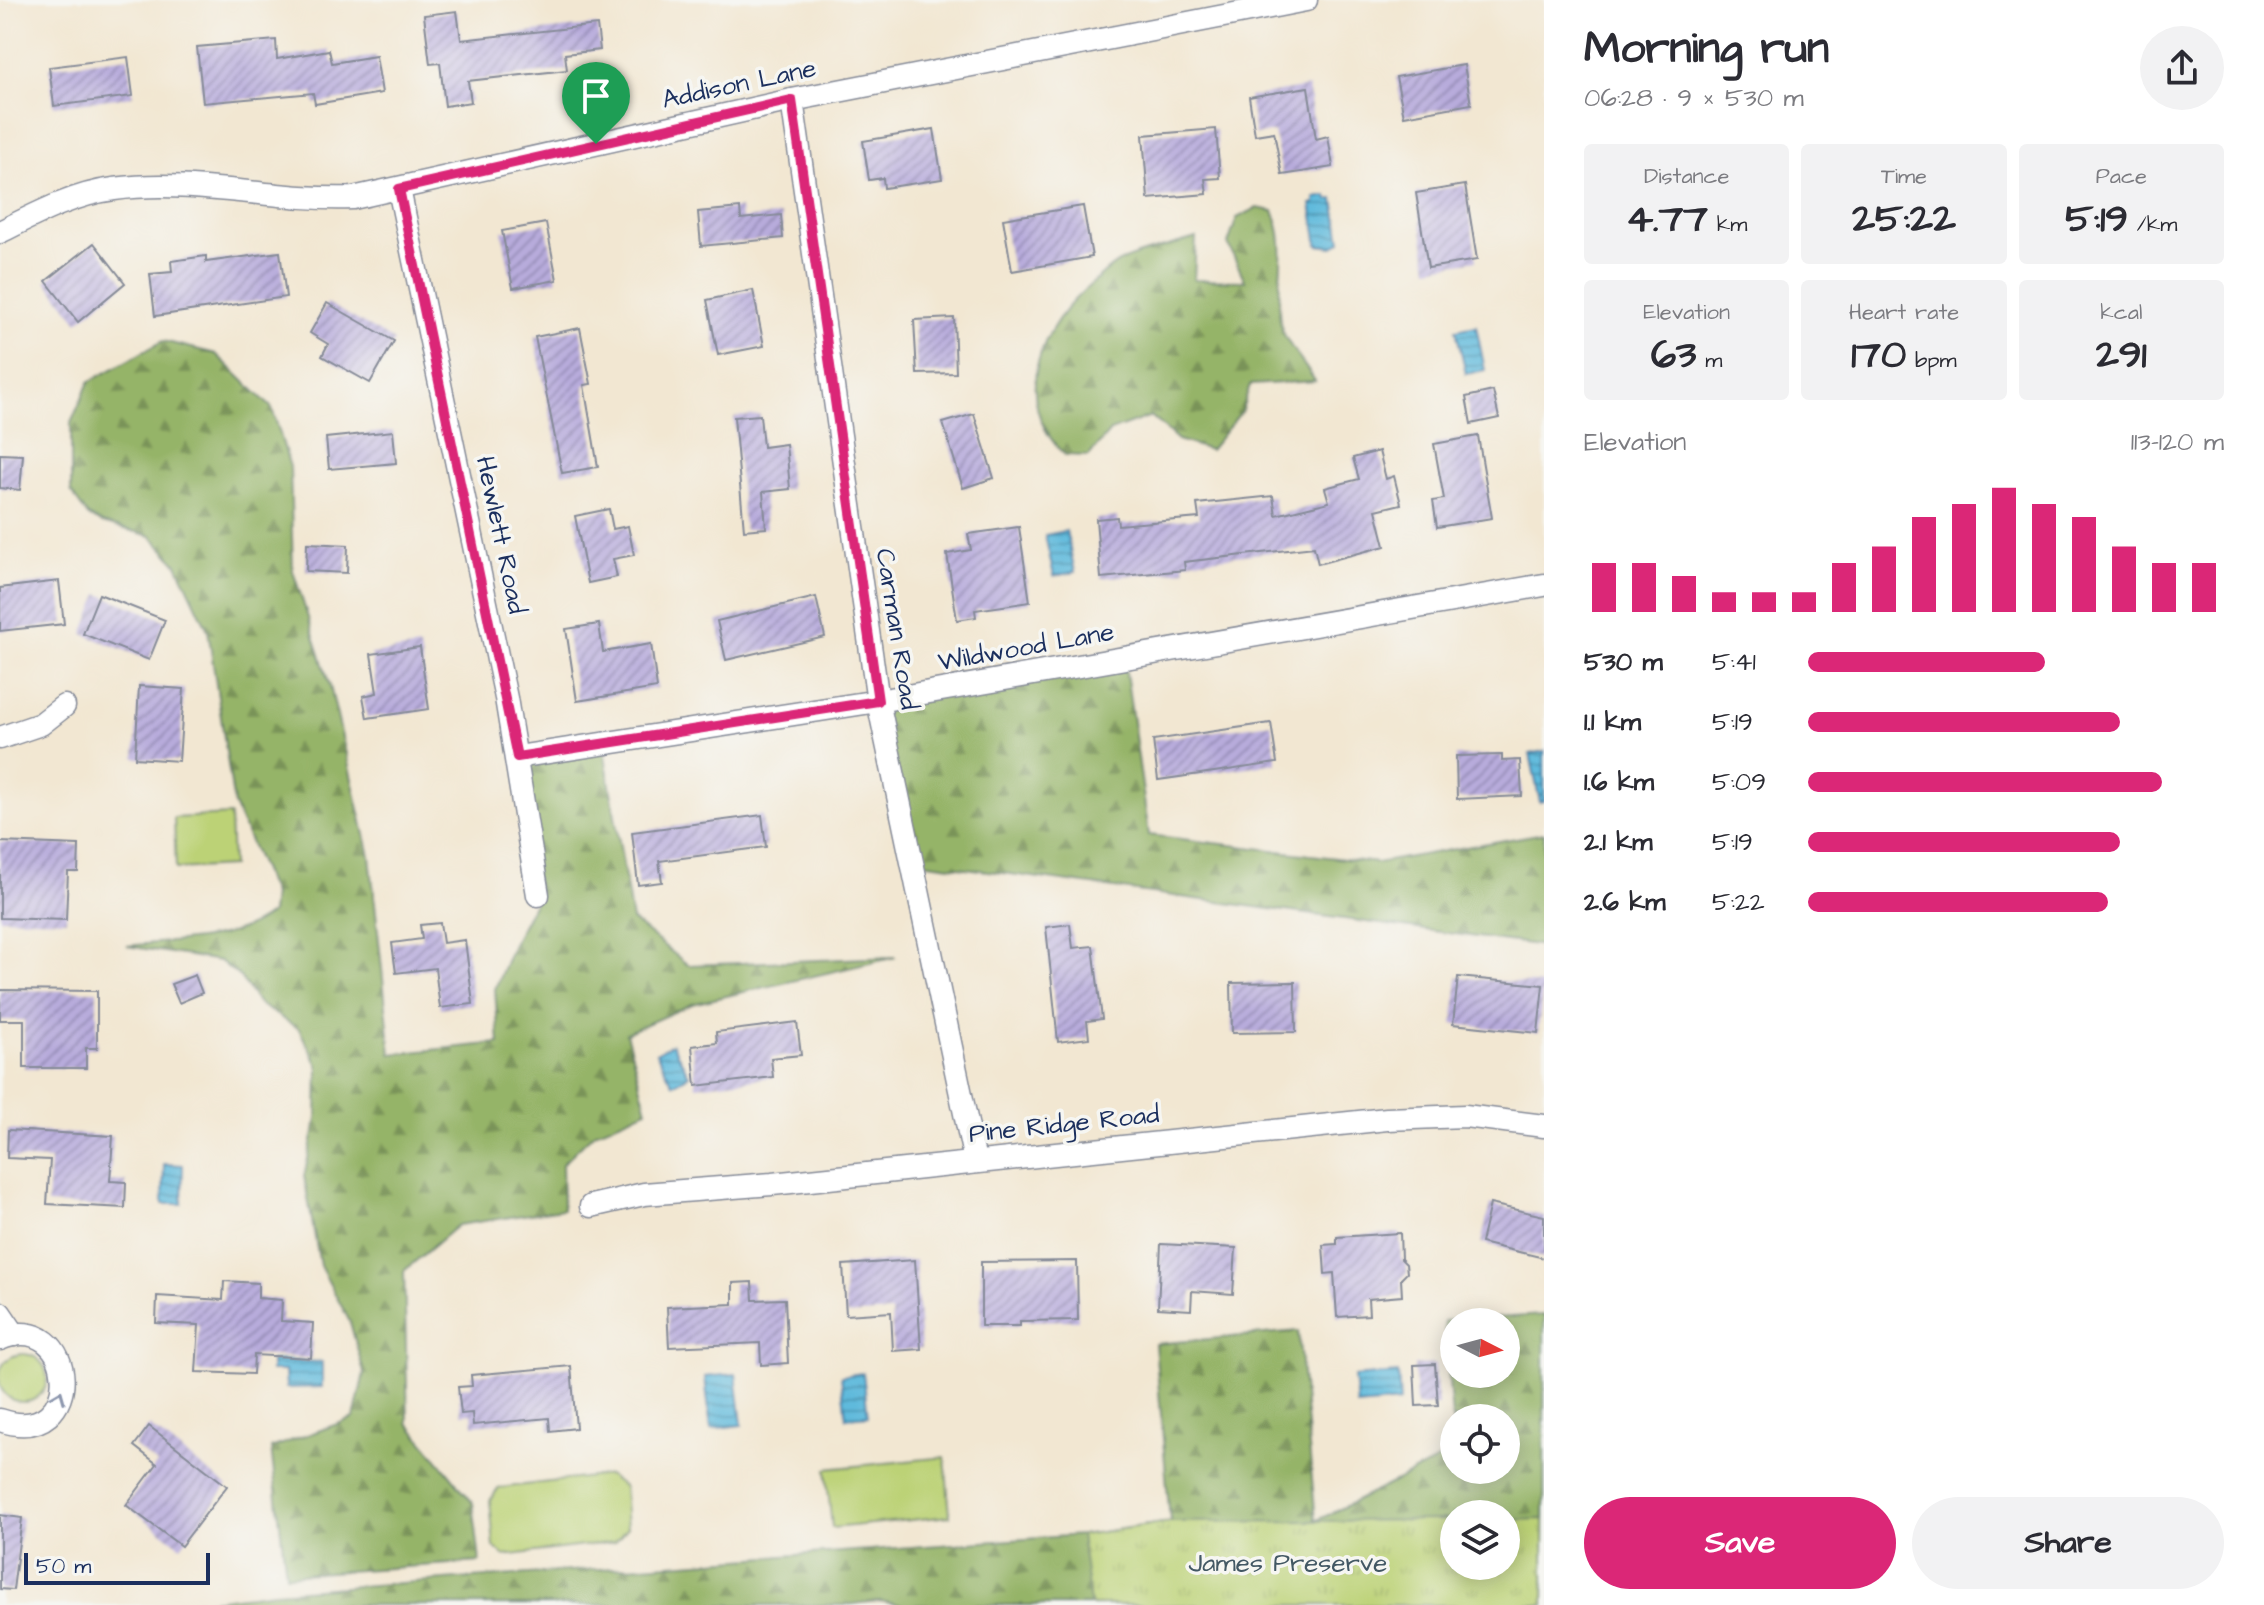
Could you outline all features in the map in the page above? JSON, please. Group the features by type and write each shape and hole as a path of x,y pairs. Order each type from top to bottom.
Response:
{"street":[{"name":"Addison Lane","path":"0,232 53,206 113,189 200,186 307,200 353,198 792,100 1306,0"},
{"name":"Carman Road","path":"792,100 878,701 975,1161"},
{"name":"Hewlett Road","path":"399,189 517,757 538,895"},
{"name":"Wildwood Lane","path":"517,757 878,701 1544,585"},
{"path":"0,738 41,724 64,706"},
{"name":"Pine Ridge Road","path":"591,1206 644,1194 772,1184 1387,1119 1465,1116 1544,1126"},
{"path":"0,1313 7,1337 35,1337 46,1343 63,1367 65,1381 55,1408 44,1418 15,1425 0,1420"}],"green space":[{"path":"1257,208 1273,211 1278,224 1281,237 1280,322 1290,345 1315,381 1250,385 1241,412 1210,450 1178,440 1151,416 1110,431 1089,456 1065,455 1048,433 1038,410 1035,387 1038,364 1046,341 1059,319 1075,299 1116,264 1196,238 1194,280 1245,281 1228,244 1237,218"},
{"path":"163,341 216,354 272,408 290,467 293,571 330,686 370,856 391,1054 499,1043 495,989 515,939 538,895 517,757 603,743 632,920 688,965 896,957 692,1004 626,1033 647,1110 594,1133 562,1164 563,1209 458,1225 404,1271 408,1423 473,1503 480,1562 286,1575 271,1448 354,1418 364,1373 350,1322 320,1266 304,1176 317,1119 318,1065 299,1029 259,1004 240,977 220,961 127,946 203,938 240,930 271,913 273,894 234,805 208,630 177,564 151,536 102,523 88,516 71,492 71,423 89,382"},
{"path":"1124,658 1149,835 1377,863 1544,833 1544,946 914,861 878,701"},
{"path":"230,815 232,866 176,869 174,818"},
{"path":"1544,1315 1544,1531 1520,1531 1520,1500 1440,1500 1440,1520 1389,1555 1370,1605 902,1605 879,1601 844,1605 173,1605 274,1592 1081,1535 1170,1522 1155,1344 1298,1331 1316,1521 1440,1459 1440,1484 1520,1484 1520,1404 1451,1404 1450,1388 1520,1388 1520,1316"},
{"path":"23,1354 40,1361 47,1378 40,1395 23,1402 6,1395 -1,1378 6,1361"},
{"path":"945,1457 950,1516 832,1528 826,1469"},
{"path":"608,1475 624,1487 627,1528 615,1542 504,1556 494,1547 490,1500 499,1488"},
{"name":"James Preserve","path":"1544,1519 1544,1605 1090,1605 1081,1535 1170,1522 1440,1520 1440,1580 1520,1580 1520,1520"}],"water":[{"path":"1327,196 1328,200 1334,199 1341,241 1333,247 1318,245 1311,204 1315,203 1315,198"},
{"path":"1476,326 1485,370 1466,374 1456,330"},
{"path":"1066,531 1075,572 1054,576 1045,535"},
{"path":"1544,751 1544,801 1540,802 1530,754"},
{"path":"672,1044 689,1075 673,1084 656,1053"},
{"path":"164,1164 183,1165 182,1204 163,1204"},
{"path":"271,1360 322,1362 322,1387 286,1388 285,1371 271,1371"},
{"path":"863,1373 868,1416 846,1418 841,1376"},
{"path":"1398,1373 1400,1402 1357,1406 1354,1377"},
{"path":"736,1374 742,1425 711,1429 705,1377"}],"building":[{"path":"457,11 461,40 597,25 600,50 565,54 567,70 468,81 471,102 445,106 440,63 430,64 424,15"},
{"path":"276,40 277,59 329,50 332,63 376,56 382,93 315,104 313,93 203,103 197,47"},
{"path":"128,57 133,96 54,106 49,67"},
{"path":"1464,65 1471,104 1404,116 1396,77"},
{"path":"1308,87 1316,139 1328,136 1333,167 1282,175 1274,132 1255,135 1249,97"},
{"path":"934,129 942,179 884,188 883,178 869,180 863,141"},
{"path":"1216,129 1220,178 1205,179 1207,194 1148,199 1143,135"},
{"path":"1465,185 1477,260 1428,268 1416,193"},
{"path":"1083,206 1092,257 1012,271 1003,219"},
{"path":"740,208 741,219 781,215 783,238 701,246 698,212"},
{"path":"546,223 557,280 513,288 502,231"},
{"path":"94,243 125,283 78,322 46,281"},
{"path":"280,252 286,297 155,316 150,274 172,272 171,261 206,256 206,262"},
{"path":"753,290 764,346 718,355 707,300"},
{"path":"327,303 394,341 370,383 322,356 328,344 310,333"},
{"path":"954,318 956,373 917,374 914,320"},
{"path":"580,328 591,384 584,385 598,467 562,473 535,337"},
{"path":"1493,391 1499,418 1471,424 1466,397"},
{"path":"974,414 994,478 963,488 943,423"},
{"path":"760,415 763,447 786,444 790,489 763,492 766,528 744,530 734,417"},
{"path":"393,431 396,463 329,469 326,438"},
{"path":"1478,436 1492,518 1437,527 1433,501 1444,499 1434,444"},
{"path":"1379,451 1386,479 1394,476 1401,504 1376,510 1385,546 1318,564 1314,547 1184,562 1185,570 1101,578 1096,519 1117,517 1118,525 1199,518 1197,504 1273,496 1276,515 1329,502 1325,488 1359,479 1353,458"},
{"path":"0,454 23,455 20,490 0,488"},
{"path":"609,509 613,529 628,526 634,555 613,559 617,577 588,583 575,516"},
{"path":"1019,527 1030,602 975,610 976,617 957,620 947,554 971,550 968,534"},
{"path":"307,543 348,545 347,573 306,571"},
{"path":"59,581 64,624 0,631 0,588"},
{"path":"99,594 165,620 149,660 83,634"},
{"path":"816,597 825,637 726,660 717,621"},
{"path":"599,624 603,652 651,644 657,688 577,701 566,629"},
{"path":"420,647 429,709 367,718 363,696 377,693 371,654"},
{"path":"139,686 184,689 179,761 135,758"},
{"path":"1271,723 1277,763 1158,780 1153,740"},
{"path":"1502,755 1502,761 1520,760 1522,796 1457,799 1456,756"},
{"path":"762,815 766,847 659,861 662,882 638,885 632,832"},
{"path":"0,842 79,845 78,872 68,872 66,920 0,918"},
{"path":"440,923 443,943 465,940 473,1004 440,1008 435,968 396,973 392,943 422,939 420,925"},
{"path":"1070,924 1073,948 1093,946 1102,1019 1087,1021 1089,1038 1058,1042 1046,927"},
{"path":"195,975 202,993 179,1003 171,984"},
{"path":"1458,977 1543,985 1538,1033 1453,1024"},
{"path":"1295,982 1296,1032 1232,1033 1231,983"},
{"path":"0,990 97,991 97,1048 86,1048 86,1068 24,1068 24,1020 0,1020"},
{"path":"797,1022 801,1055 771,1058 773,1077 696,1086 692,1046 717,1043 716,1032"},
{"path":"8,1130 113,1136 110,1181 126,1182 125,1208 47,1204 50,1160 7,1158"},
{"path":"1490,1204 1544,1216 1544,1258 1481,1243"},
{"path":"1400,1233 1401,1259 1406,1264 1407,1273 1401,1279 1402,1296 1368,1299 1369,1315 1337,1317 1334,1273 1325,1274 1323,1245 1337,1244 1337,1237"},
{"path":"1161,1244 1236,1248 1233,1294 1192,1291 1191,1310 1158,1308"},
{"path":"915,1260 921,1349 893,1351 891,1312 846,1315 843,1265"},
{"path":"1077,1261 1078,1320 1020,1321 1020,1326 981,1326 981,1262"},
{"path":"224,1281 258,1283 258,1298 282,1300 281,1321 313,1323 311,1358 254,1355 253,1374 196,1372 199,1325 156,1323 157,1296 223,1300"},
{"path":"752,1282 753,1300 785,1299 788,1363 761,1365 760,1343 669,1347 667,1307 733,1304 733,1283"},
{"path":"1435,1364 1438,1405 1416,1406 1414,1365"},
{"path":"571,1366 576,1428 550,1431 549,1418 473,1425 472,1413 461,1414 458,1387 472,1386 471,1375"},
{"path":"149,1426 227,1486 181,1546 126,1505 157,1464 134,1446"},
{"path":"0,1515 22,1518 13,1590 0,1589"}],"route":[{"path":"792,100 878,701 517,757 399,189 596,144 792,100"}]}
